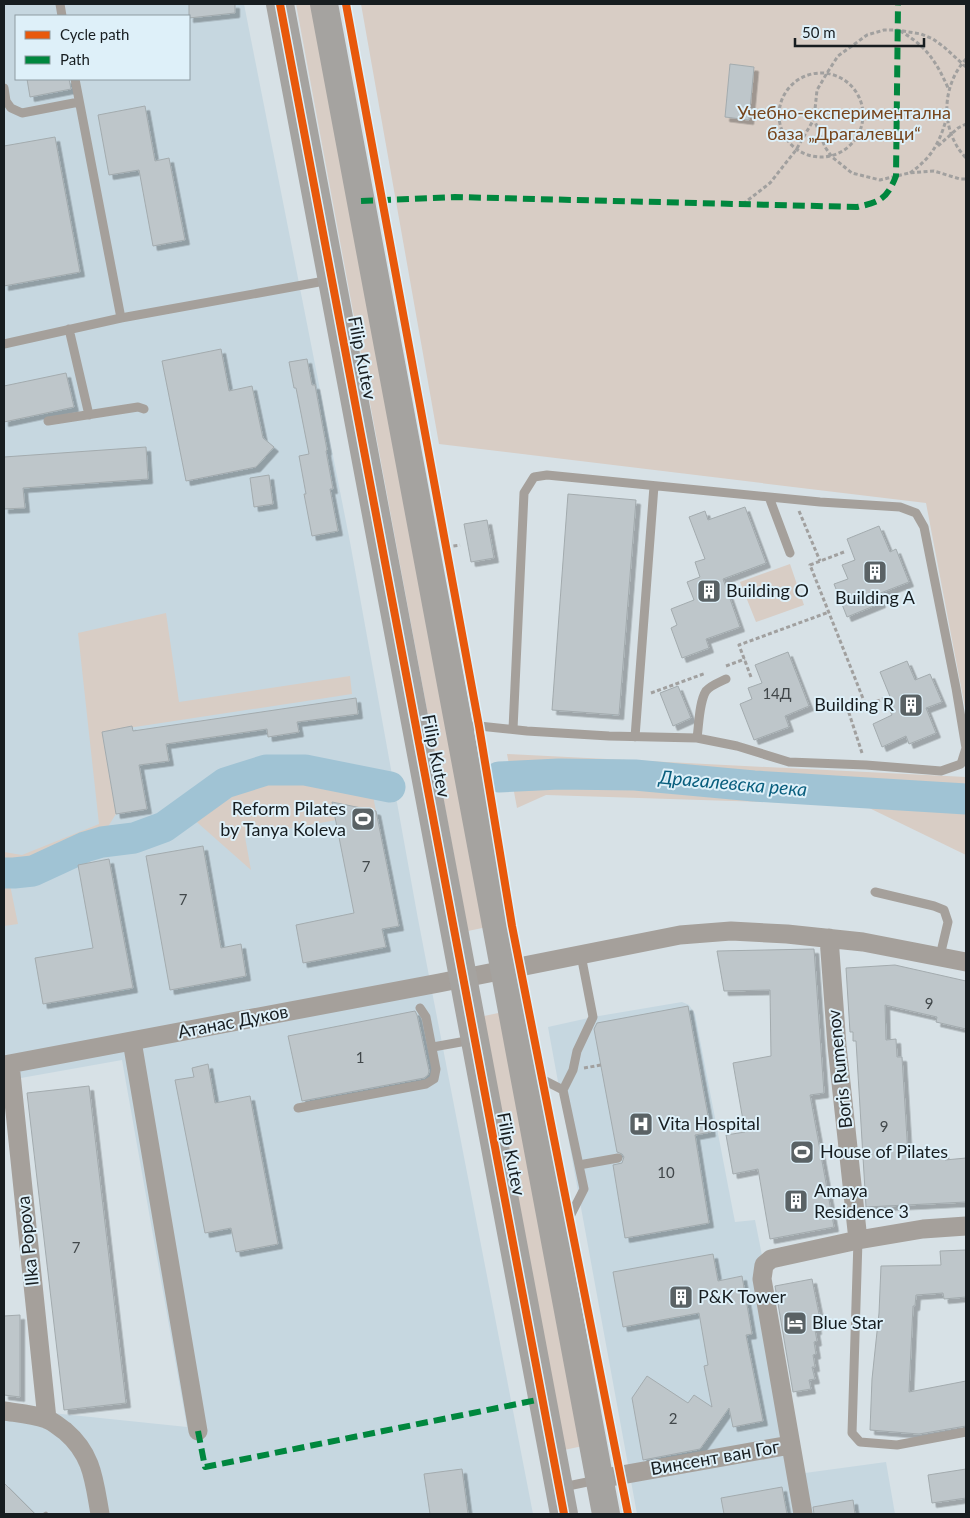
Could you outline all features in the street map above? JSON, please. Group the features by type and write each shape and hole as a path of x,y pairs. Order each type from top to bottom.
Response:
{"main road":[{"name":"Filip Kutev","path":"280,4 561,1501"},
{"name":"Filip Kutev","path":"324,4 606,1514"}],"street":[{"name":"Атанас Дуков","path":"7,1065 680,935 731,931 787,934 863,942 940,956"},
{"name":"Boris Rumenov","path":"829,938 837,1046 858,1240"},
{"path":"940,956 966,962"},
{"path":"132,1041 198,1431"},
{"name":"Ilka Popova","path":"7,1065 47,1419"},
{"path":"790,1445 762,1279 764,1265 771,1259 858,1240 923,1229 966,1226"},
{"path":"4,1411 47,1419 70,1436 87,1457 92,1470 100,1514"},
{"name":"Винсент ван Гог","path":"599,1480 790,1445 803,1514"}],"lane":[{"path":"75,80 121,318"},
{"path":"4,88 6,101 12,108 22,113 79,102"},
{"path":"4,344 121,318 332,279"},
{"path":"69,329 89,415"},
{"path":"48,422 138,407 144,409"},
{"path":"458,726 635,737 697,738 729,744 789,762 941,770 961,764 966,748 924,527 916,513 900,507 769,497 546,475 534,477 524,493 513,729"},
{"path":"635,737 654,486"},
{"path":"769,497 790,554"},
{"path":"697,738 702,700 706,691 726,679"},
{"path":"875,892 944,910 948,922 940,956"},
{"path":"556,1246 569,1216 584,1189 563,1090 573,1070 577,1051 593,1017 581,955"},
{"path":"298,1108 426,1084 434,1079 436,1069 433,1047 426,1017 420,1008"},
{"path":"433,1047 474,1040"},
{"path":"522,1069 563,1090"},
{"path":"579,1165 618,1158"},
{"path":"858,1240 859,1262 852,1433 860,1442 897,1445 966,1432"},
{"path":"561,1501 599,1480"}],"path":[{"path":"743,204 770,183 796,150 814,119 817,90 838,56 867,36 884,30 921,34 944,46 966,67"},
{"path":"897,30 910,37 928,53 941,72 949,90"},
{"path":"966,59 954,76 946,104 951,134 966,158"},
{"path":"813,73 827,73 840,77 851,85 859,97 863,110 862,125 857,138 847,148 832,157 806,155 796,150 785,138 780,125 779,111 782,98 790,86 800,78 813,73"},
{"path":"936,148 942,137 947,118"},
{"path":"814,119 825,147 832,157 852,173 880,180 909,173 934,171 960,179 966,178"},
{"path":"909,173 919,166 951,134 966,124"},
{"path":"794,499 820,561"},
{"path":"445,538 448,556"},
{"path":"447,547 460,545"},
{"path":"844,552 810,565 866,706"},
{"path":"751,677 739,645 829,612"},
{"path":"718,669 745,659"},
{"path":"638,698 709,672"},
{"path":"866,765 849,713 885,698"}],"shaded area":[{"path":"4,4 244,4 350,542 418,919 533,1514 4,1514 4,1408 187,1427 122,1060 4,1081"},
{"path":"682,1002 689,1005 695,1014 735,1222 755,1220 805,1473 886,1462 895,1514 637,1514 548,1027 593,1017"}],"green space":[{"path":"296,4 317,4 487,927 468,931"},
{"name":"Учебно-експериментална база „Драгалевци“","path":"361,4 966,4 966,713 926,503 439,444"},
{"path":"790,564 804,605 756,622 740,582"},
{"path":"166,613 179,702 350,676 352,694 102,732 116,814 102,836 27,867 4,867 4,852 22,855 99,824 78,633"},
{"path":"507,754 966,777 966,855 863,805 546,795 517,808"},
{"path":"270,774 300,774 372,791 376,811 332,802 336,820 245,837 251,870 190,816 208,800 237,784"},
{"path":"4,884 10,885 18,924 4,926"},
{"path":"503,1012 583,1446 564,1450 484,1016"}],"building":[{"path":"189,4 235,4 235,13 190,18"},
{"path":"730,64 754,67 749,120 725,117"},
{"path":"27,80 69,80 71,89 30,97"},
{"path":"145,106 155,161 169,158 185,240 153,246 139,170 109,175 98,115"},
{"path":"55,137 80,272 4,286 4,146"},
{"path":"221,349 229,391 252,386 263,438 274,447 256,467 186,481 162,361"},
{"path":"307,359 312,385 315,385 327,450 333,489 330,489 338,531 312,536 299,456 309,454 289,362"},
{"path":"66,373 74,407 4,422 4,386"},
{"path":"146,447 148,479 23,488 25,508 4,509 4,457"},
{"path":"269,475 273,504 254,507 250,478"},
{"path":"568,494 636,500 619,715 552,710"},
{"name":"Building O","path":"745,507 766,563 723,579 740,627 706,639 709,648 682,658 671,628 677,625 671,609 694,600 687,582 700,577 695,562 705,559 689,517 705,511 708,520"},
{"path":"487,520 494,558 471,562 464,524"},
{"name":"Building A","path":"879,526 890,552 896,549 909,582 878,594 881,603 847,617 834,584 848,579 842,565 855,560 847,539"},
{"path":"788,652 809,706 785,716 789,727 754,740 740,704 752,699 748,688 762,683 755,665"},
{"name":"Building R","path":"907,661 915,680 930,674 942,702 926,708 936,733 909,744 906,736 882,747 873,724 892,715 885,701 891,699 880,672"},
{"path":"678,686 691,718 673,726 660,693"},
{"path":"356,698 358,714 297,722 299,732 268,737 267,729 166,744 169,761 139,765 147,809 116,814 102,732 132,726 133,731"},
{"path":"332,802 376,811 399,926 382,929 386,947 303,963 296,925 354,913"},
{"path":"203,846 221,948 241,944 246,976 170,990 146,856"},
{"path":"109,859 133,988 43,1004 35,958 93,948 78,865"},
{"path":"814,949 824,1093 810,1095 834,1227 770,1239 758,1169 733,1174 726,1135 745,1132 733,1063 771,1056 770,990 724,991 717,951"},
{"path":"895,965 966,981 966,1029 936,1022 937,1017 885,1005 886,1040 896,1039 897,1057 902,1057 908,1155 944,1153 945,1160 966,1158 966,1202 866,1207 856,1041 853,1041 853,1032 850,1032 846,968"},
{"path":"688,1006 711,1132 695,1135 709,1223 625,1238 613,1165 622,1163 624,1157 617,1152 594,1029 597,1023"},
{"path":"415,1011 429,1071 428,1075 424,1078 302,1101 288,1036"},
{"path":"208,1064 215,1103 250,1096 278,1244 236,1252 231,1228 205,1233 175,1080 194,1077 192,1068"},
{"path":"89,1086 126,1403 64,1410 27,1093"},
{"path":"966,1250 966,1297 944,1299 943,1293 916,1295 915,1306 913,1306 909,1392 966,1381 966,1426 919,1434 870,1430 881,1266 941,1265 940,1251"},
{"path":"713,1254 718,1281 742,1276 752,1334 746,1335 763,1421 733,1427 729,1408 700,1449 643,1460 632,1398 647,1376 688,1403 694,1395 712,1407 704,1366 708,1365 699,1313 623,1327 613,1272"},
{"path":"812,1279 820,1319 816,1320 817,1341 814,1342 816,1354 813,1355 815,1367 812,1367 815,1379 809,1380 811,1389 793,1392 775,1286"},
{"path":"20,1315 20,1397 4,1395 4,1316"},
{"path":"462,1469 468,1514 430,1514 424,1474"},
{"path":"966,1469 966,1498 932,1503 928,1475"},
{"path":"4,1483 35,1514 4,1514"},
{"path":"782,1487 787,1514 724,1514 721,1498"},
{"path":"853,1500 855,1514 814,1514 813,1507"}],"waterway":[{"name":"Драгалевска река","path":"4,873 33,871 85,847 102,842 134,838 164,827 225,783 266,770 305,770 390,787"},
{"name":"Драгалевска река","path":"499,777 559,774 635,775 754,786 966,799"}],"marked path":[{"path":"361,201 455,197 857,207 872,203 886,195 896,176 898,4"},
{"path":"198,1431 205,1467 542,1399"}],"cycle path":[{"path":"280,4 564,1514"},
{"path":"346,4 479,726 512,926 628,1514"}],"place":[{"name":"Building A","path":"875,572"},
{"name":"Building O","path":"709,591"},
{"name":"Building R","path":"911,705"},
{"name":"Reform Pilates by Tanya Koleva","path":"363,819"},
{"name":"Vita Hospital","path":"641,1124"},
{"name":"House of Pilates","path":"802,1152"},
{"name":"Amaya Residence 3","path":"796,1201"},
{"name":"P&K Tower","path":"681,1297"},
{"name":"Blue Star","path":"795,1323"}]}
